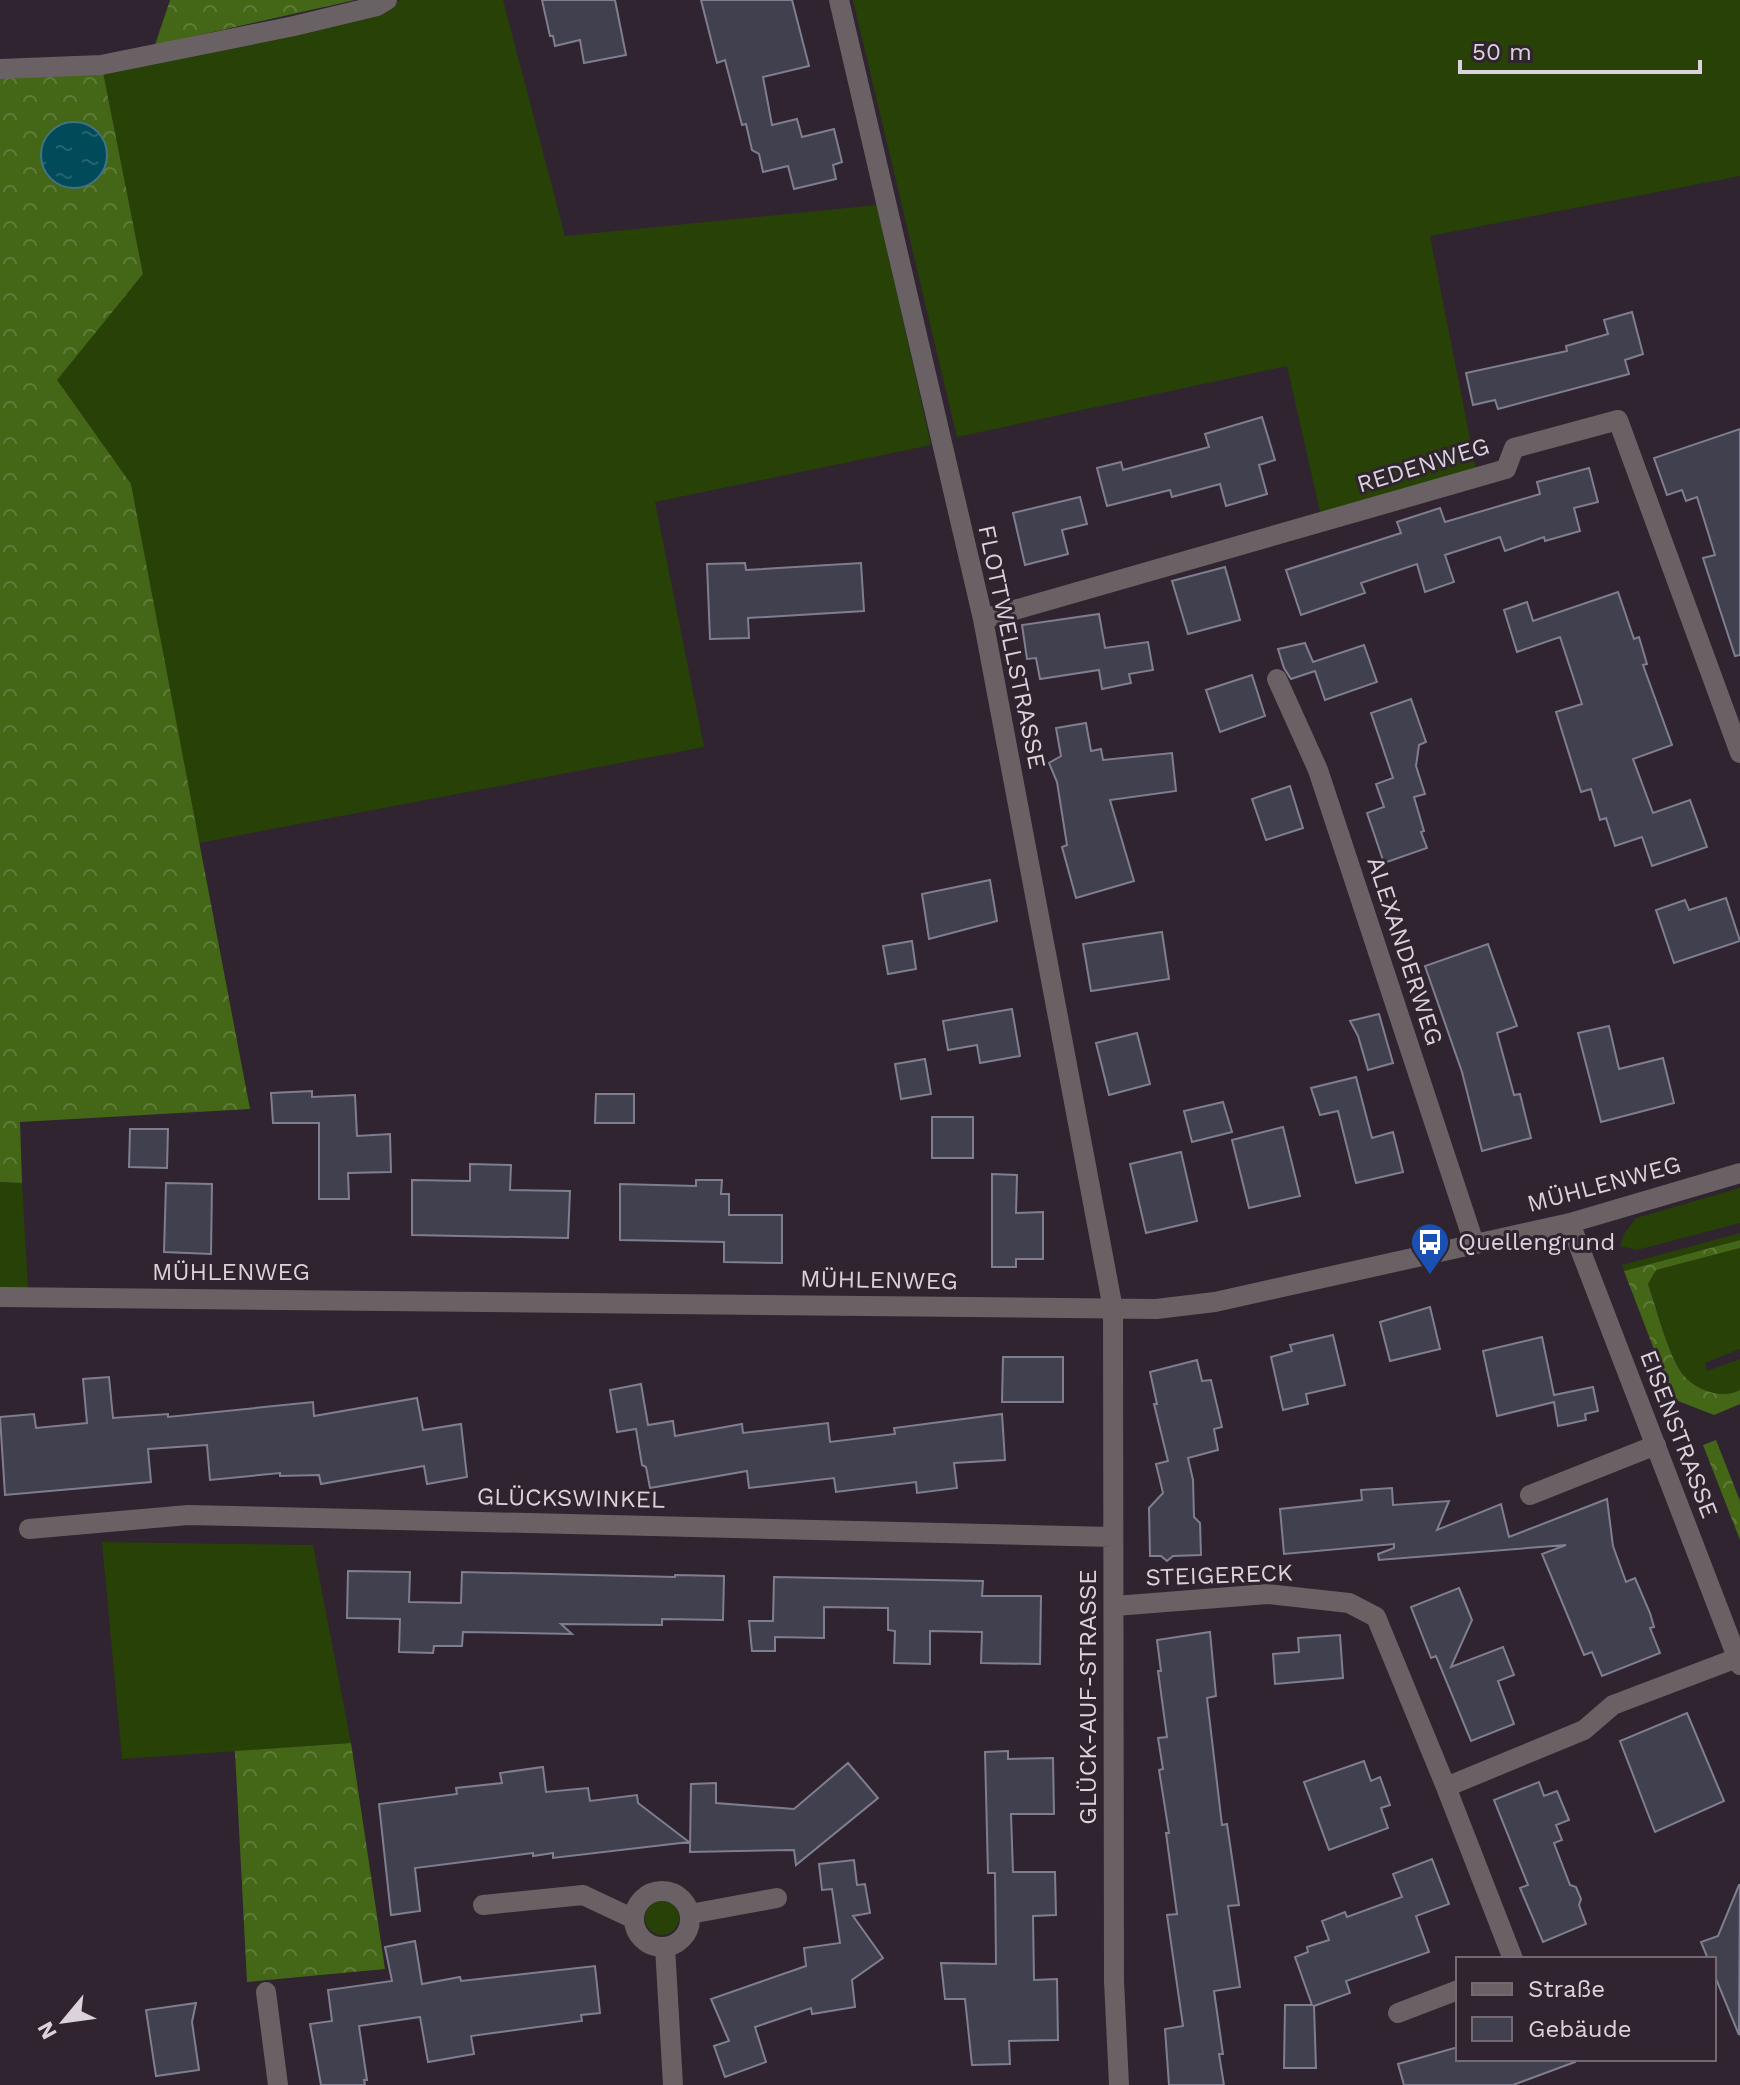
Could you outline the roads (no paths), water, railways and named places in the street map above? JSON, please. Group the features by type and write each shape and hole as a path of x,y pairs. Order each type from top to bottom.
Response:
{"street":[{"path":"0,69 101,65 294,26 377,6 387,0"},
{"name":"FLOTTWELLSTRASSE","path":"839,0 983,619 1113,1309"},
{"name":"REDENWEG","path":"983,619 1506,469 1514,448 1618,420 1740,753"},
{"name":"ALEXANDERWEG","path":"1277,679 1318,770 1474,1243"},
{"name":"MÜHLENWEG","path":"0,1297 1156,1309 1215,1302 1570,1223 1740,1173"},
{"name":"EISENSTRASSE","path":"1570,1223 1738,1661"},
{"name":"GLÜCK-AUF-STRASSE","path":"1113,1309 1114,1981 1119,2085"},
{"path":"1530,1495 1656,1445"},
{"name":"GLÜCKSWINKEL","path":"29,1529 188,1515 1112,1537"},
{"name":"STEIGERECK","path":"1115,1606 1268,1594 1349,1603 1376,1617 1512,1957"},
{"path":"1446,1787 1584,1730 1613,1705 1738,1661"},
{"path":"664,1891 681,1898 690,1914 690,1923 681,1939 665,1947 647,1942 636,1928 634,1919 636,1910 647,1896 664,1891"},
{"path":"483,1905 583,1895 634,1919"},
{"path":"690,1914 777,1898"},
{"path":"665,1947 673,2085"},
{"path":"1398,2013 1456,1991"},
{"path":"266,1992 278,2085"}],"water":[{"path":"74,122 87,125 97,132 104,142 107,155 104,168 97,178 87,185 74,188 61,185 51,178 44,168 41,155 44,142 51,132 61,125"}],"place":[{"name":"Quellengrund","path":"1430,1276"}]}
